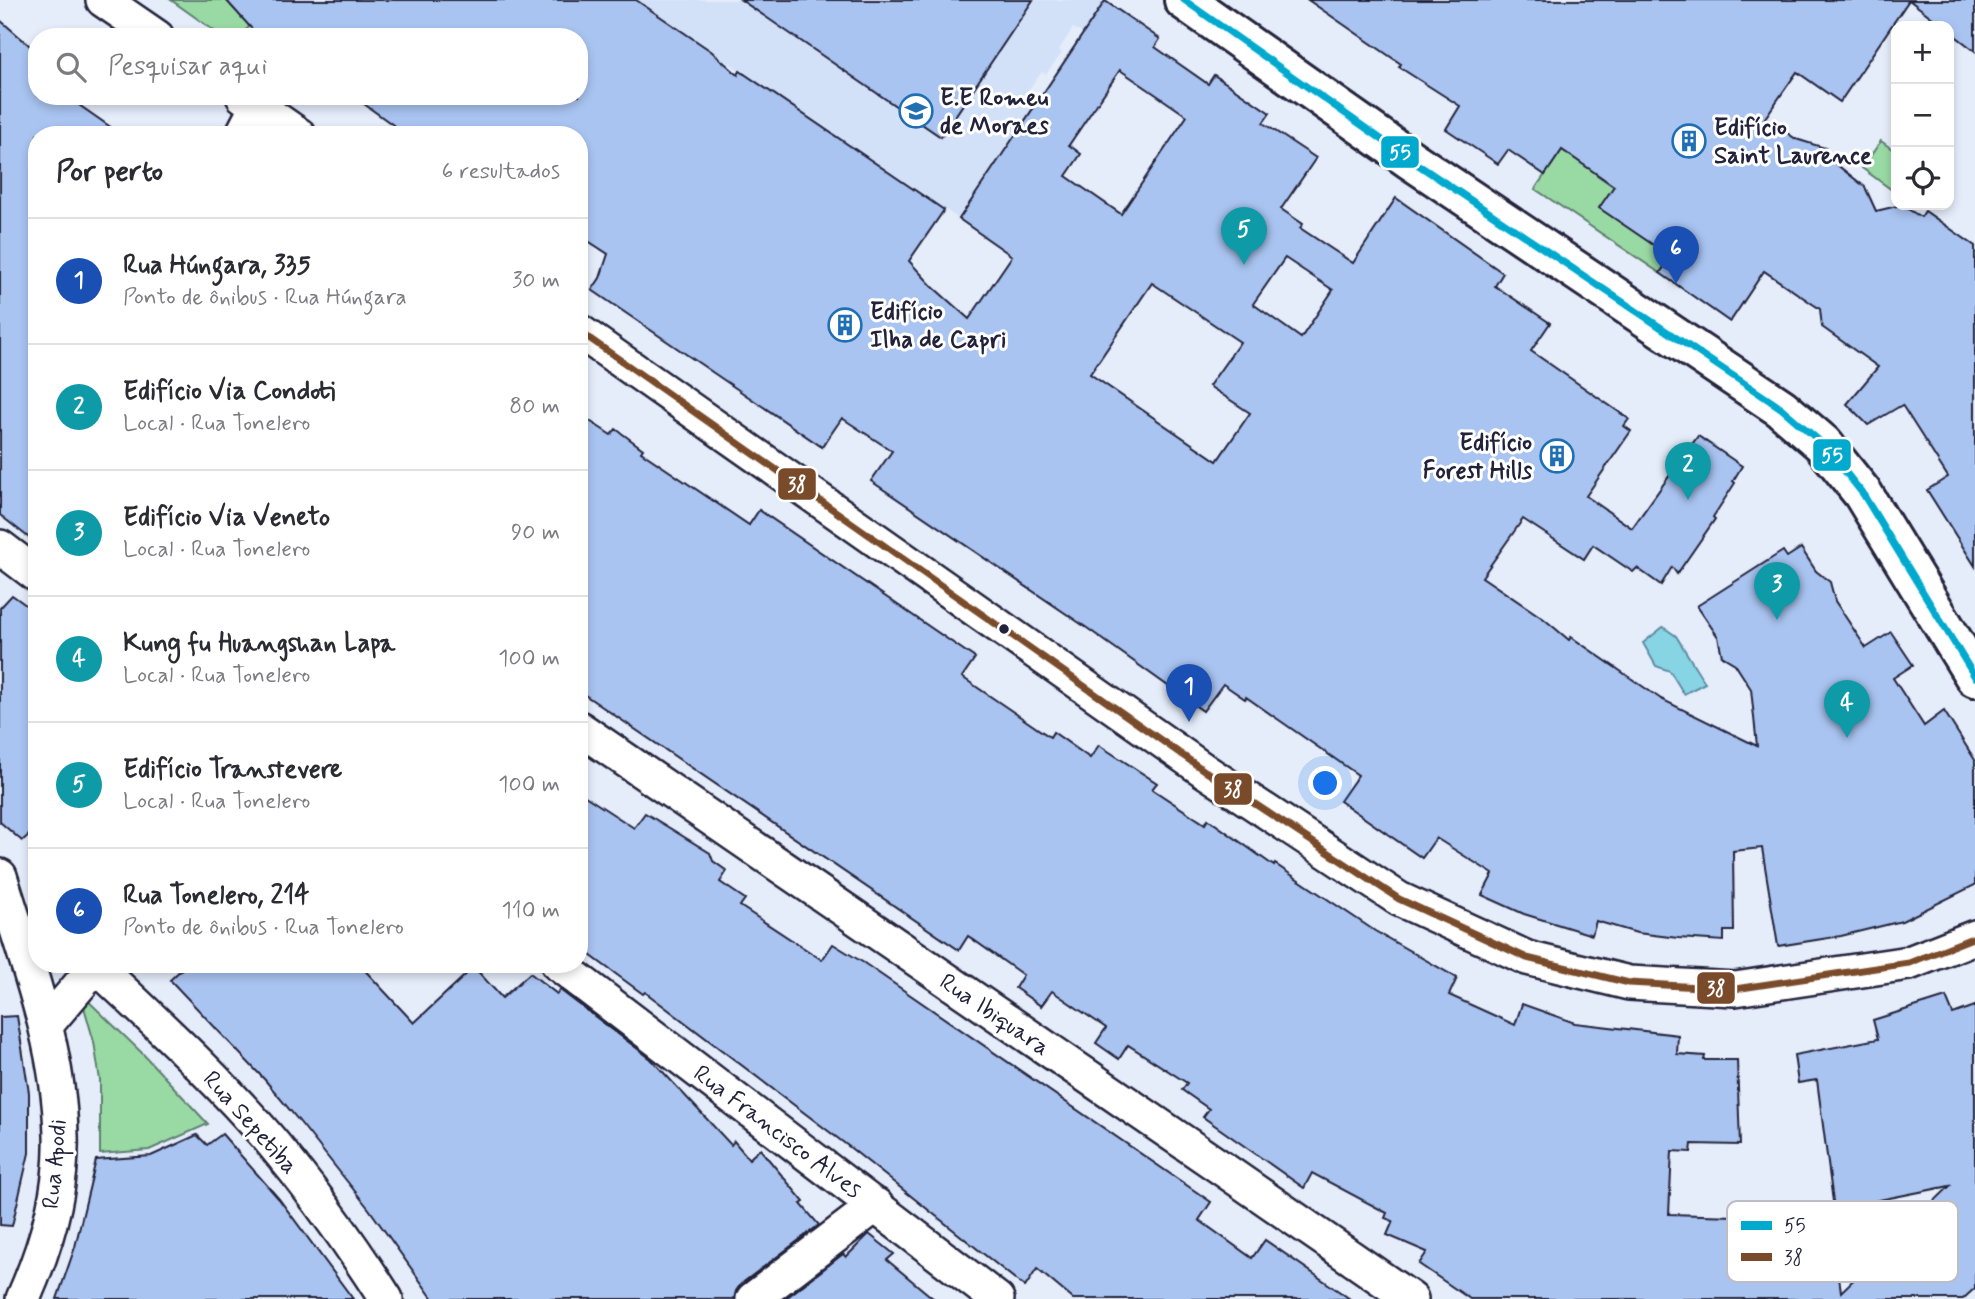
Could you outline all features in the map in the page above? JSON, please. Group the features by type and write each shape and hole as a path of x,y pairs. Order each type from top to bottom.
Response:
{"street":[{"path":"103,0 144,28"},
{"path":"1184,0 1410,160 1781,408 1823,444 1863,494 1975,677"},
{"path":"244,126 249,105"},
{"path":"256,105 286,126"},
{"path":"588,337 1205,771 1399,899 1527,958 1629,983 1735,989 1909,962 1975,937"},
{"path":"0,547 28,568"},
{"name":"Rua Ibiquara","path":"588,734 1411,1299"},
{"path":"0,876 28,903"},
{"name":"Rua Apodi","path":"0,876 28,966"},
{"name":"Rua Apodi","path":"25,956 28,942"},
{"name":"Rua Apodi","path":"23,1299 38,1265 56,1196 61,1136 57,1083 46,1025 30,973"},
{"path":"46,1025 88,973"},
{"name":"Rua Sepetiba","path":"103,973 190,1055 270,1140 342,1231 386,1299"},
{"name":"Rua Francisco Alves","path":"570,973 997,1299"},
{"path":"754,1299 876,1205"}],"shaded area":[{"name":"E.E Romeu de Moraes","path":"636,0 1105,1 1083,34 1073,28 1059,50 1062,53 1046,74 1042,72 1022,98 1034,107 959,219"}],"green space":[{"path":"171,0 226,0 250,26 210,28"},
{"path":"1572,135 1597,175 1649,211 1690,230 1660,273 1535,189"},
{"path":"1881,141 1891,148 1891,189 1862,168"},
{"path":"80,993 143,1054 208,1124 149,1150 100,1154 100,1080 94,1042"}],"water":[{"path":"1663,627 1676,636 1705,683 1684,694 1670,671 1656,666 1643,643"}],"building":[{"path":"226,0 636,0 711,51 738,75 740,71 944,210 909,261 969,319 1012,256 959,219 1105,1 1160,39 1155,47 1208,84 1214,75 1270,113 1263,123 1316,158 1281,209 1303,224 1300,228 1353,263 1396,198 1503,273 1495,286 1550,323 1531,351 1629,419 1624,426 1631,431 1586,496 1632,528 1698,436 1742,466 1733,481 1735,483 1713,517 1715,519 1677,574 1672,567 1661,585 1637,568 1633,572 1593,545 1584,559 1523,519 1482,577 1544,619 1569,640 1571,637 1661,699 1757,746 1751,689 1735,664 1722,656 1718,637 1697,606 1783,551 1787,557 1801,548 1816,571 1830,582 1835,601 1866,648 1891,632 1913,665 1893,678 1924,726 1944,711 1975,760 1975,885 1902,921 1841,936 1778,946 1762,848 1733,851 1734,931 1724,931 1724,941 1637,933 1596,921 1592,935 1524,914 1482,895 1493,874 1436,838 1422,858 1340,801 1358,775 1246,697 1245,699 1223,684 1203,711 1087,628 871,481 892,451 842,418 822,447 592,290 600,278 608,254 588,241 588,126 395,126 365,105 588,105 588,28 251,28","holes":["1120,70 1187,116 1121,214 1066,176 1081,154 1069,145","1285,258 1333,290 1301,338 1253,304","1152,283 1240,342 1209,386 1250,413 1217,461 1090,374"]},
{"path":"741,0 1033,0 941,137"},
{"path":"1308,0 1909,0 1895,21 1891,21 1891,27 1840,102 1797,72 1765,118 1796,139 1825,148 1822,153 1865,187 1876,211 1891,207 1891,210 1909,210 1921,217 1925,211 1975,246 1975,566 1927,490 1948,477 1902,405 1868,425 1847,404 1878,367 1822,327 1820,309 1764,271 1730,322 1660,273 1671,257 1599,208 1614,186 1562,150 1545,175 1508,150 1498,164 1446,129 1460,106 1399,67 1401,64"},
{"path":"1909,0 1975,0 1975,51 1954,35 1954,21 1936,21"},
{"path":"0,20 28,44 28,105 79,105 109,126 28,126 28,537 0,515"},
{"path":"588,420 611,435 616,429 643,449 641,452 749,525 759,510 975,658 962,677 1050,737 1053,732 1090,758 1099,745 1157,783 1152,789 1205,824 1208,819 1274,866 1275,864 1375,931 1457,978 1449,995 1515,1025 1522,1004 1575,1023 1678,1035 1677,1054 1705,1056 1704,1060 1737,1060 1740,1145 1692,1144 1691,1152 1672,1151 1669,1214 1727,1216 1727,1282 1840,1282 1841,1292 1851,1282 1958,1282 1958,1201 1935,1201 1950,1186 1874,1201 1833,1201 1817,1080 1798,1083 1794,1055 1878,1039 1873,1020 1946,997 1953,1014 1975,1006 1975,1288 1963,1299 1470,1299 1419,1264 1427,1252 1387,1235 1393,1221 1385,1218 1387,1213 1312,1173 1304,1188 1203,1117 1209,1109 1182,1090 1187,1083 1128,1045 1119,1059 1096,1043 1106,1028 1052,991 1041,1006 1015,988 1023,975 968,936 959,950 588,697"},
{"path":"12,595 28,607 28,836 22,841 0,822 0,608"},
{"path":"588,798 634,828 645,813 710,853 713,861 727,871 720,882 745,899 740,906 822,960 833,944 864,963 1211,1202 1199,1220 1252,1258 1265,1240 1350,1299 1073,1299 1037,1269 1025,1287 852,1149 645,992 643,994 588,954"},
{"path":"177,973 367,973 414,1023 468,973 479,973 502,998 530,973 557,994 560,990 651,1059 731,1145 734,1141 749,1159 760,1149 804,1202 801,1204 819,1225 741,1284 734,1299 433,1299 369,1209 303,1126 265,1080 170,980"},
{"path":"17,1016 29,1093 29,1153 12,1226 0,1225 0,1017"},
{"path":"222,1134 279,1199 353,1299 57,1299 75,1247 96,1160 151,1156 197,1135 207,1145"},
{"path":"869,1234 894,1254 887,1260 934,1299 785,1299 843,1254 846,1257"}],"transit line":[{"name":"55","path":"1184,0 1411,160 1781,408 1823,444 1863,494 1975,677"},
{"name":"38","path":"588,337 1205,771 1399,899 1527,958 1629,983 1735,989 1909,963 1975,937"}],"place":[{"name":"E.E Romeu de Moraes","path":"916,111"},
{"name":"Edifício Saint Laurence","path":"1689,141"},
{"name":"Edifício Transtevere","path":"1244,265"},
{"name":"Rua Tonelero, 214","path":"1676,284"},
{"name":"Edifício Ilha de Capri","path":"845,325"},
{"name":"Edifício Forest Hills","path":"1557,456"},
{"name":"Edifício Via Condoti","path":"1688,500"},
{"name":"Edifício Via Veneto","path":"1777,620"},
{"name":"Rua Húngara, 335","path":"1189,722"},
{"name":"Kung fu Huangshan Lapa","path":"1847,738"}]}
